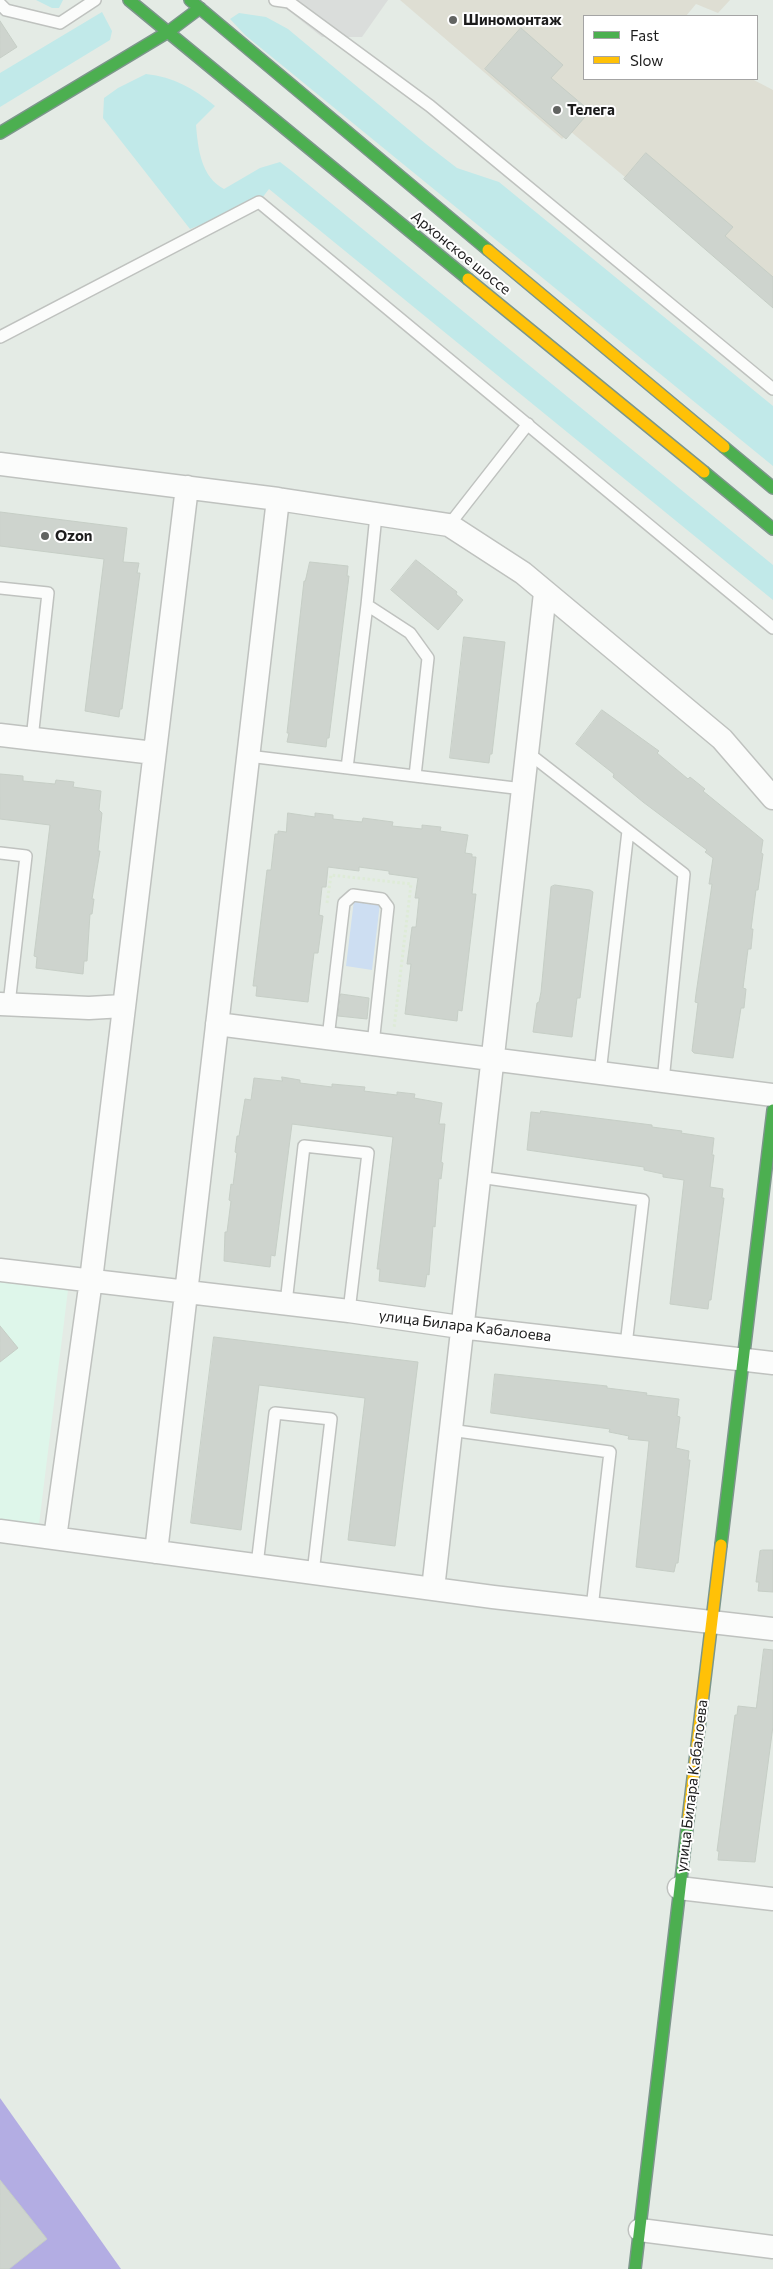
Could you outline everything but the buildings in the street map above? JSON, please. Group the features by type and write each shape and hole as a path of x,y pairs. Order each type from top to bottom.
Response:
{"main road":[{"name":"Архонское шоссе","path":"129,0 773,529"},
{"name":"Архонское шоссе","path":"190,0 773,488"},
{"path":"0,133 168,32 200,8"},
{"name":"улица Билара Кабалоева","path":"680,1888 773,1110"},
{"path":"635,2269 680,1888"}],"street":[{"path":"0,464 278,499 449,525 522,574 722,739 773,798"},
{"path":"55,1538 91,1280 187,488"},
{"path":"156,1552 278,499"},
{"path":"433,1589 460,1327 493,1059 545,593"},
{"path":"0,735 154,753"},
{"path":"4,1004 89,1008 123,1006"},
{"path":"217,1024 773,1095"},
{"name":"улица Билара Кабалоева","path":"0,1270 286,1303 460,1327 773,1362"},
{"path":"0,1531 433,1589 773,1629"},
{"name":"улица Билара Кабалоева","path":"680,1888 773,1899"},
{"path":"640,2230 773,2247"}],"lane":[{"path":"0,4 6,10 60,23 94,0"},
{"path":"200,8 214,0"},
{"path":"275,0 289,2 430,106 773,389"},
{"path":"0,337 259,202 773,628"},
{"path":"449,525 528,424"},
{"path":"347,768 376,515"},
{"path":"0,588 48,593 32,739"},
{"path":"367,604 410,633 428,658 415,776"},
{"path":"527,752 684,874 664,1081"},
{"path":"248,756 523,789"},
{"path":"600,1073 628,831"},
{"path":"0,853 26,856 4,1004"},
{"path":"328,1038 344,903 353,896 382,899 388,907 373,1044"},
{"path":"286,1303 304,1146 368,1154 349,1311"},
{"path":"479,1177 643,1200 626,1345"},
{"path":"257,1565 276,1412 331,1419 313,1573"},
{"path":"450,1430 610,1452 592,1608"}],"path":[{"path":"327,904 331,875 411,884 394,1028"}],"shaded area":[{"path":"36,0 63,0 59,8 52,8"},
{"path":"275,0 388,0 362,37 322,37"},
{"path":"400,0 730,0 718,13 696,4 687,15 583,15 583,80 754,80 773,90 773,301 570,131 562,139"},
{"path":"102,12 112,31 110,40 0,107 0,73"},
{"path":"239,13 266,17 288,29 457,168 499,182 773,406 773,466 245,35 230,19"},
{"path":"146,74 156,75 183,84 215,106 196,125 202,162 216,184 224,189 260,168 280,162 773,565 773,600 269,189 259,202 190,229 103,118 104,98 118,88"},
{"path":"354,900 380,903 372,970 346,966"},
{"path":"0,1282 68,1290 39,1524 0,1519"},
{"path":"0,2098 121,2269 0,2269"}],"traffic: fast":[{"path":"129,0 468,279"},
{"path":"190,0 488,250"},
{"path":"0,133 168,32 200,8"},
{"path":"724,447 773,488"},
{"path":"704,472 773,529"},
{"path":"721,1545 773,1110"},
{"path":"635,2269 688,1820"}],"traffic: slow":[{"path":"488,250 724,447"},
{"path":"468,279 704,472"},
{"path":"688,1820 721,1545"}],"place":[{"name":"Шиномонтаж","path":"453,20"},
{"name":"Телега","path":"557,110"},
{"name":"Ozon","path":"45,536"}]}
